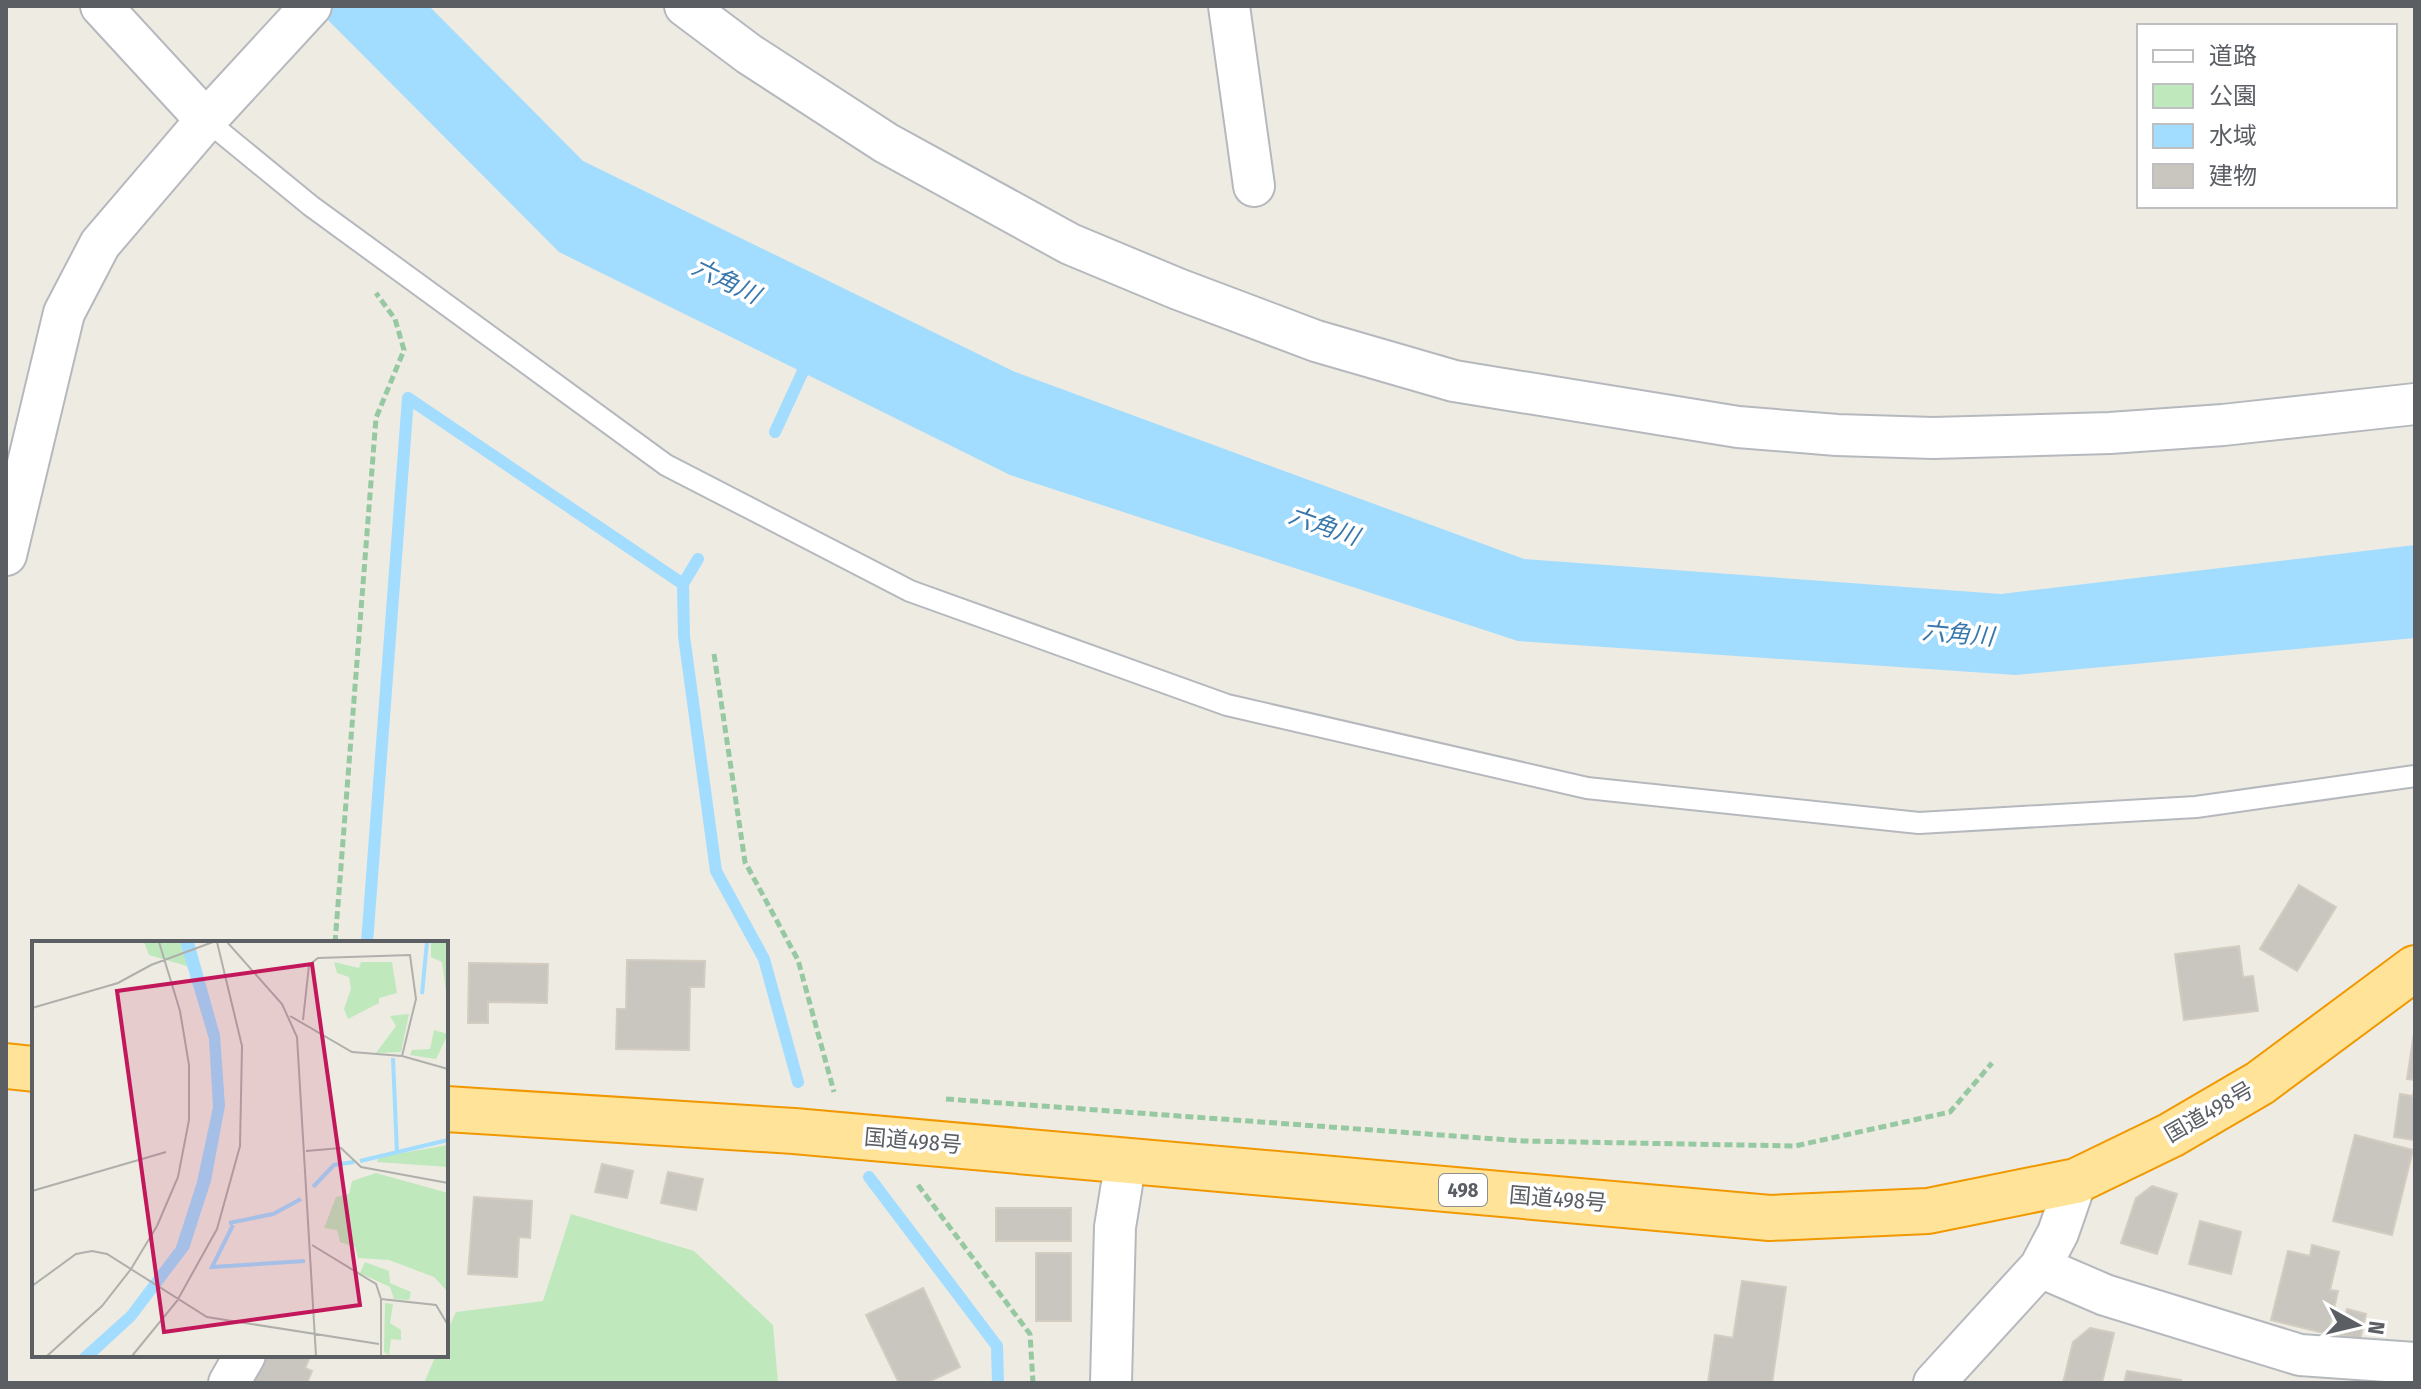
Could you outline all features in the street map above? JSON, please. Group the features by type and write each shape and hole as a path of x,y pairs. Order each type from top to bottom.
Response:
{"highway":[{"name":"国道498号","path":"452,1117 883,1139 1770,1218 1928,1211 2076,1181 2171,1135 2260,1083 2415,968"},
{"path":"6,1066 32,1069"}],"street":[{"path":"101,6 214,112"},
{"path":"6,555 64,313 100,244 311,6"},
{"path":"685,6 749,54 886,143 1070,244 1316,341 1454,381 1738,427 1837,435 1933,438 2139,431 2415,404"},
{"path":"1229,6 1254,186"},
{"path":"1111,1383 1115,1227 1126,1159"},
{"path":"1934,1383 2040,1267 2058,1233 2076,1181"},
{"path":"2040,1267 2105,1295 2300,1355 2415,1363"},
{"path":"229,1383 244,1357"}],"lane":[{"path":"214,112 311,206 666,465 910,591 1227,705 1587,788 1919,823 2196,807 2415,776"}],"path":[{"path":"335,941 376,418 404,350 395,319 367,282"},
{"path":"714,654 745,862 798,960 834,1091 883,1139 1030,1334 1033,1383"},
{"path":"943,1099 1523,1141 1795,1146 1950,1112 1992,1063"},
{"path":"834,1091 849,1092"}],"green space":[{"path":"571,1214 694,1251 773,1325 778,1383 424,1383 435,1357 448,1357 448,1329 456,1312 543,1301"}],"water":[{"name":"六角川","path":"314,6 429,6 583,161 1015,372 1524,559 2001,594 2415,545 2415,638 2016,675 1518,641 1010,475 559,252"}],"building":[{"path":"2299,885 2336,907 2297,971 2260,949"},
{"path":"2239,946 2243,977 2253,976 2258,1011 2184,1020 2175,954"},
{"path":"627,960 705,961 704,987 690,987 689,1050 616,1049 617,1009 626,1009"},
{"path":"469,963 548,964 547,1003 488,1002 488,1023 468,1023"},
{"path":"2415,1034 2415,1080 2407,1079"},
{"path":"2415,1083 2415,1140 2394,1137 2400,1094 2413,1096"},
{"path":"2355,1135 2413,1150 2392,1235 2333,1221"},
{"path":"602,1164 633,1171 627,1198 595,1192"},
{"path":"668,1172 703,1179 696,1210 661,1203"},
{"path":"2152,1186 2177,1194 2157,1254 2121,1243 2136,1198"},
{"path":"474,1197 532,1201 530,1238 519,1237 517,1277 468,1274"},
{"path":"996,1208 1071,1208 1071,1241 996,1241"},
{"path":"2200,1221 2241,1232 2231,1274 2189,1264"},
{"path":"2312,1245 2339,1252 2330,1290 2338,1291 2328,1334 2271,1320 2288,1251 2310,1256"},
{"path":"1036,1253 1071,1253 1071,1321 1036,1321"},
{"path":"1742,1281 1786,1287 1772,1383 1708,1383 1715,1335 1733,1338"},
{"path":"923,1288 960,1367 926,1383 899,1383 866,1315"},
{"path":"2347,1309 2366,1314 2360,1339 2340,1335"},
{"path":"2090,1328 2114,1333 2102,1383 2063,1383 2073,1342"},
{"path":"261,1357 310,1357 305,1368 312,1371 307,1383 250,1383"},
{"path":"2127,1371 2181,1380 2180,1383 2124,1383"}],"waterway":[{"path":"775,432 809,358"},
{"path":"367,941 408,398 683,584"},
{"path":"698,559 683,584 684,636 716,871 764,959 798,1082"},
{"path":"869,1177 997,1346 998,1383"}]}
